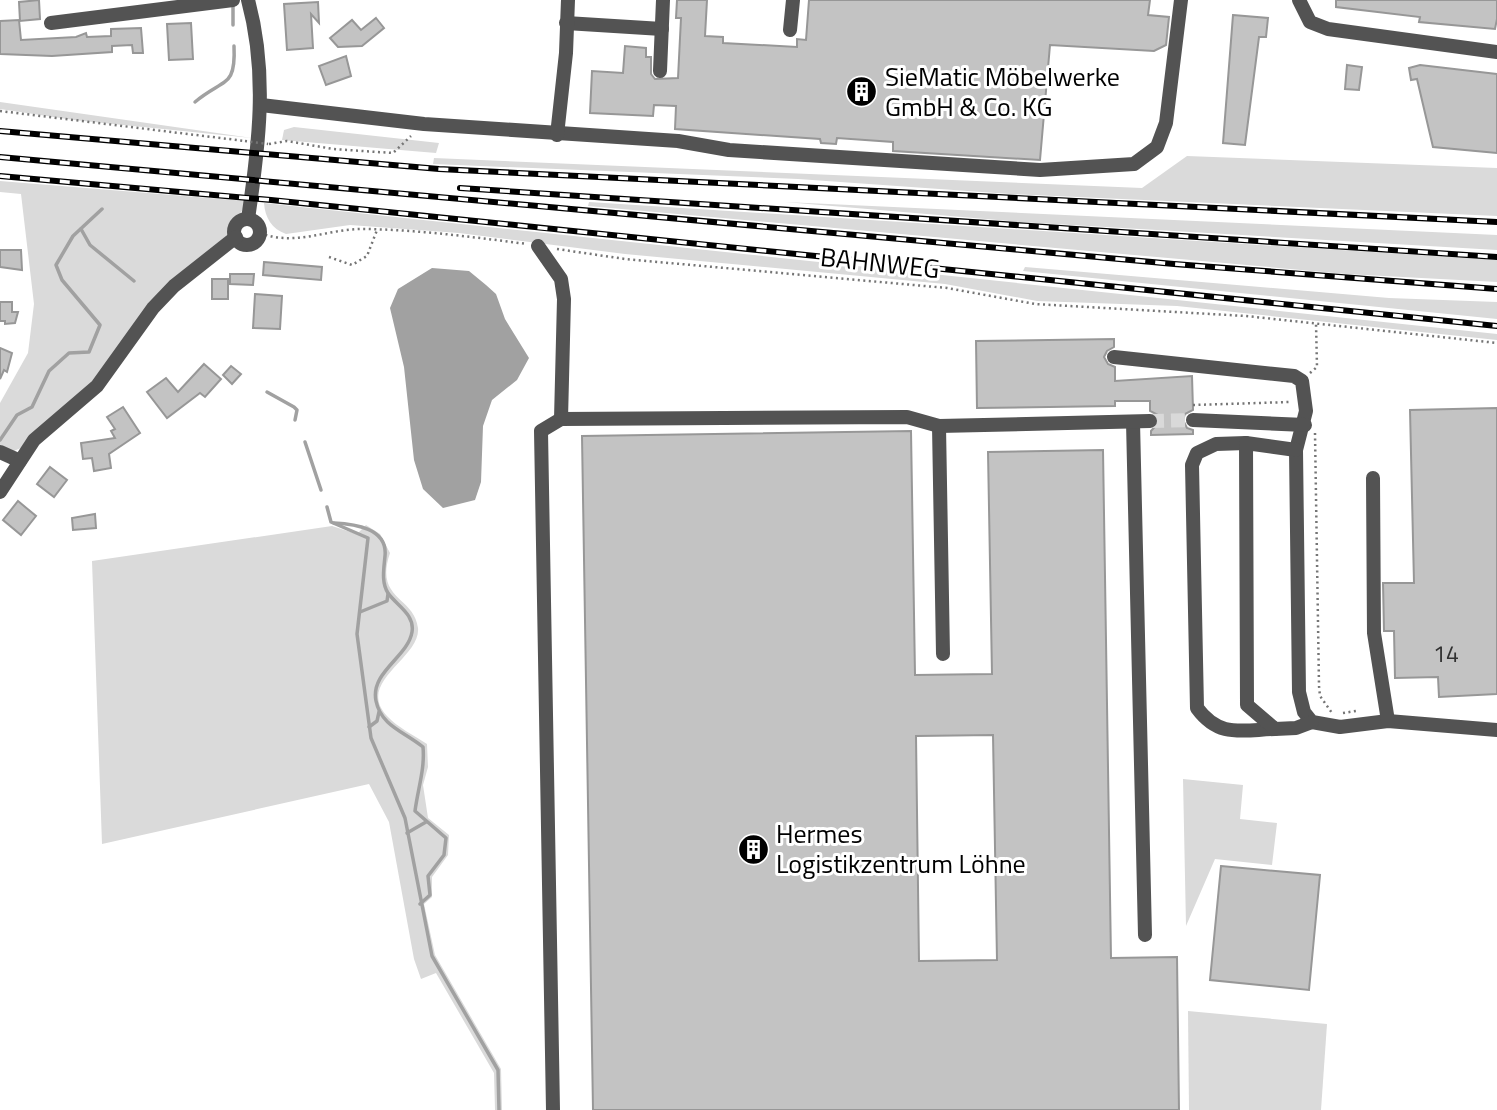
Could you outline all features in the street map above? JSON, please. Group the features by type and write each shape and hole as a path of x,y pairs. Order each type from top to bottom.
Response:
{"street":[{"path":"51,23 233,0"},
{"path":"248,0 256,34 261,104 248,219"},
{"path":"557,135 568,0"},
{"path":"660,71 663,0"},
{"path":"790,30 793,0"},
{"path":"261,104 424,124 678,141 729,150 1040,170 1134,164 1157,147 1166,123 1181,0"},
{"path":"1299,0 1303,14 1310,22 1328,29 1497,52"},
{"path":"566,23 662,29"},
{"path":"0,492 20,461 49,425 97,386 153,307 174,286 236,237 238,223 248,219 256,222 260,233 252,244 243,244 236,237"},
{"path":"538,246 561,279 564,299 561,419"},
{"path":"1114,358 1294,376 1303,381 1310,427 1296,450 1299,692 1304,712 1312,722"},
{"path":"554,1110 541,432 561,419 907,417 939,426 1150,421"},
{"path":"1193,420 1310,427"},
{"path":"1133,422 1145,935"},
{"path":"939,426 943,654"},
{"path":"1296,450 1247,443 1216,444 1197,453 1192,465 1197,708 1209,724 1225,730 1296,728 1312,722 1348,726 1388,721 1497,730"},
{"path":"1247,443 1247,705 1275,729"},
{"path":"0,452 20,461"},
{"path":"1373,478 1374,633 1388,721"}],"path":[{"path":"0,111 268,144 287,141 333,149 393,153 424,124"},
{"name":"BAHNWEG","path":"260,233 286,240 339,230 459,234 625,259 947,288 1035,304 1159,308 1497,343"},
{"path":"329,257 352,265 367,256 377,230"},
{"path":"1316,323 1317,367"},
{"path":"1308,376 1311,380"},
{"path":"1193,405 1306,402"},
{"path":"1310,427 1319,686 1325,706 1332,713 1342,716 1345,711 1356,710 1348,726"}],"shaded area":[{"path":"0,102 252,138 74,120 0,109"},
{"path":"294,127 439,143 436,153 282,140 284,130"},
{"path":"1187,156 1497,168 1497,216 1010,194 798,179 433,164 434,158 1142,188"},
{"path":"0,181 246,201 228,234 90,387 21,448 9,453 0,449 0,403 28,353 34,304 21,194 0,192"},
{"path":"589,202 1497,260 1497,282 1346,274 588,206"},
{"path":"785,202 1497,235 1497,250 1020,222"},
{"path":"264,203 1497,334 1497,340 1177,306 1037,301 945,284 625,254 459,233 350,225 286,234 270,222"},
{"path":"1025,267 1389,298 1497,302 1497,319 1023,271"},
{"path":"432,268 469,271 496,294 505,319 529,358 517,380 492,400 483,426 481,482 475,500 443,508 423,489 414,460 404,367 390,308 398,289"},
{"path":"366,525 380,534 390,553 386,568 387,580 396,596 410,609 418,628 410,650 384,681 379,692 379,704 391,720 427,744 428,767 423,785 428,818 449,835 448,855 432,877 432,897 424,904 435,955 501,1069 502,1110 495,1110 494,1073 436,973 421,979 414,959 389,822 369,784 102,844 92,561 332,526 357,534"},
{"path":"1183,779 1243,785 1240,819 1277,823 1272,865 1215,859 1186,926"},
{"path":"1188,1011 1327,1024 1321,1110 1189,1110"}],"building":[{"path":"39,0 40,19 20,21 19,2"},
{"name":"SieMatic Möbelwerke GmbH & Co. KG","path":"677,0 707,0 705,36 723,37 723,43 797,47 797,39 806,40 809,0 1150,0 1148,15 1169,17 1166,45 1154,51 1050,45 1040,160 893,151 893,142 837,138 836,144 821,143 820,139 675,129 676,106 654,105 653,116 590,113 592,71 623,73 625,46 646,48 646,57 651,57 651,74 655,79 678,78 681,18 676,18"},
{"path":"1336,0 1497,0 1497,19 1495,29 1419,22 1420,17 1336,7"},
{"path":"318,2 319,23 311,14 313,48 287,50 284,4"},
{"path":"1233,15 1268,18 1266,37 1259,37 1245,145 1223,143"},
{"path":"376,18 384,28 362,46 338,47 330,38 352,20 361,30"},
{"path":"19,20 21,40 76,37 86,33 87,37 111,36 111,29 141,28 143,53 133,53 132,45 112,46 112,52 52,56 0,54 0,21"},
{"path":"191,23 193,59 169,60 167,24"},
{"path":"346,56 351,76 326,85 319,66"},
{"path":"1347,65 1362,67 1359,90 1345,89"},
{"path":"1420,65 1497,74 1497,153 1433,147 1417,79 1411,80 1409,68"},
{"path":"0,250 21,250 22,270 0,267"},
{"path":"264,262 322,267 321,280 263,275"},
{"path":"230,274 254,274 253,285 230,284"},
{"path":"212,279 228,279 228,299 212,299"},
{"path":"255,294 282,296 280,329 253,328"},
{"path":"0,302 12,302 12,312 18,312 15,323 5,324 5,321 0,321"},
{"path":"1114,339 1114,347 1107,351 1104,357 1108,364 1115,367 1115,381 1192,376 1193,410 1185,414 1183,420 1187,428 1193,430 1193,434 1151,435 1151,431 1160,421 1158,415 1150,411 1150,401 1115,401 1115,406 977,408 976,341"},
{"path":"0,348 12,353 7,372 4,370 0,379"},
{"path":"204,364 221,379 205,397 200,393 167,418 147,392 166,378 178,392"},
{"path":"231,366 241,374 232,384 223,375"},
{"path":"123,407 140,433 109,454 111,468 94,471 92,458 83,459 81,443 115,438 111,431 115,429 107,417"},
{"path":"1497,408 1497,694 1439,697 1438,677 1395,678 1394,631 1384,631 1383,583 1414,583 1410,410"},
{"name":"Hermes Logistikzentrum Löhne","path":"911,431 915,675 992,674 988,452 1103,450 1111,958 1177,957 1179,1110 593,1110 582,436","holes":["993,735 997,960 919,961 916,736"]},
{"path":"50,467 67,480 54,497 37,484"},
{"path":"18,501 36,516 21,535 3,520"},
{"path":"95,514 96,528 73,530 72,518"},
{"path":"1221,866 1320,875 1309,990 1210,980"}],"waterway":[{"path":"233,6 233,25"},
{"path":"195,102 230,76 234,46"},
{"path":"0,440 17,415 32,407 49,371 69,353 89,352 100,325 62,280 56,265 73,236 102,209"},
{"path":"81,229 90,245 134,281"},
{"path":"267,392 294,407 297,410 295,420"},
{"path":"305,442 321,490"},
{"path":"327,507 331,522 368,538 357,634 371,738 405,818 432,956 498,1070 499,1110"},
{"path":"334,523 360,526 381,539 385,556 384,584 391,597 411,620 412,632 409,641 379,682 376,701 388,723 423,747 415,811 446,838 444,855 428,876 430,895 420,904"},
{"path":"360,612 387,601 388,594"},
{"path":"369,727 377,721 379,712"},
{"path":"407,833 426,822"}],"tunnel":[{"path":"1150,421 1193,420"}],"railway":[{"path":"0,131 439,169 1497,222"},
{"path":"0,157 1174,264 1497,289"},
{"path":"0,176 271,200 1497,326"},
{"path":"460,188 1497,257"}],"place":[{"name":"SieMatic Möbelwerke GmbH & Co. KG","path":"862,92"},
{"name":"Hermes Logistikzentrum Löhne","path":"753,849"}]}
